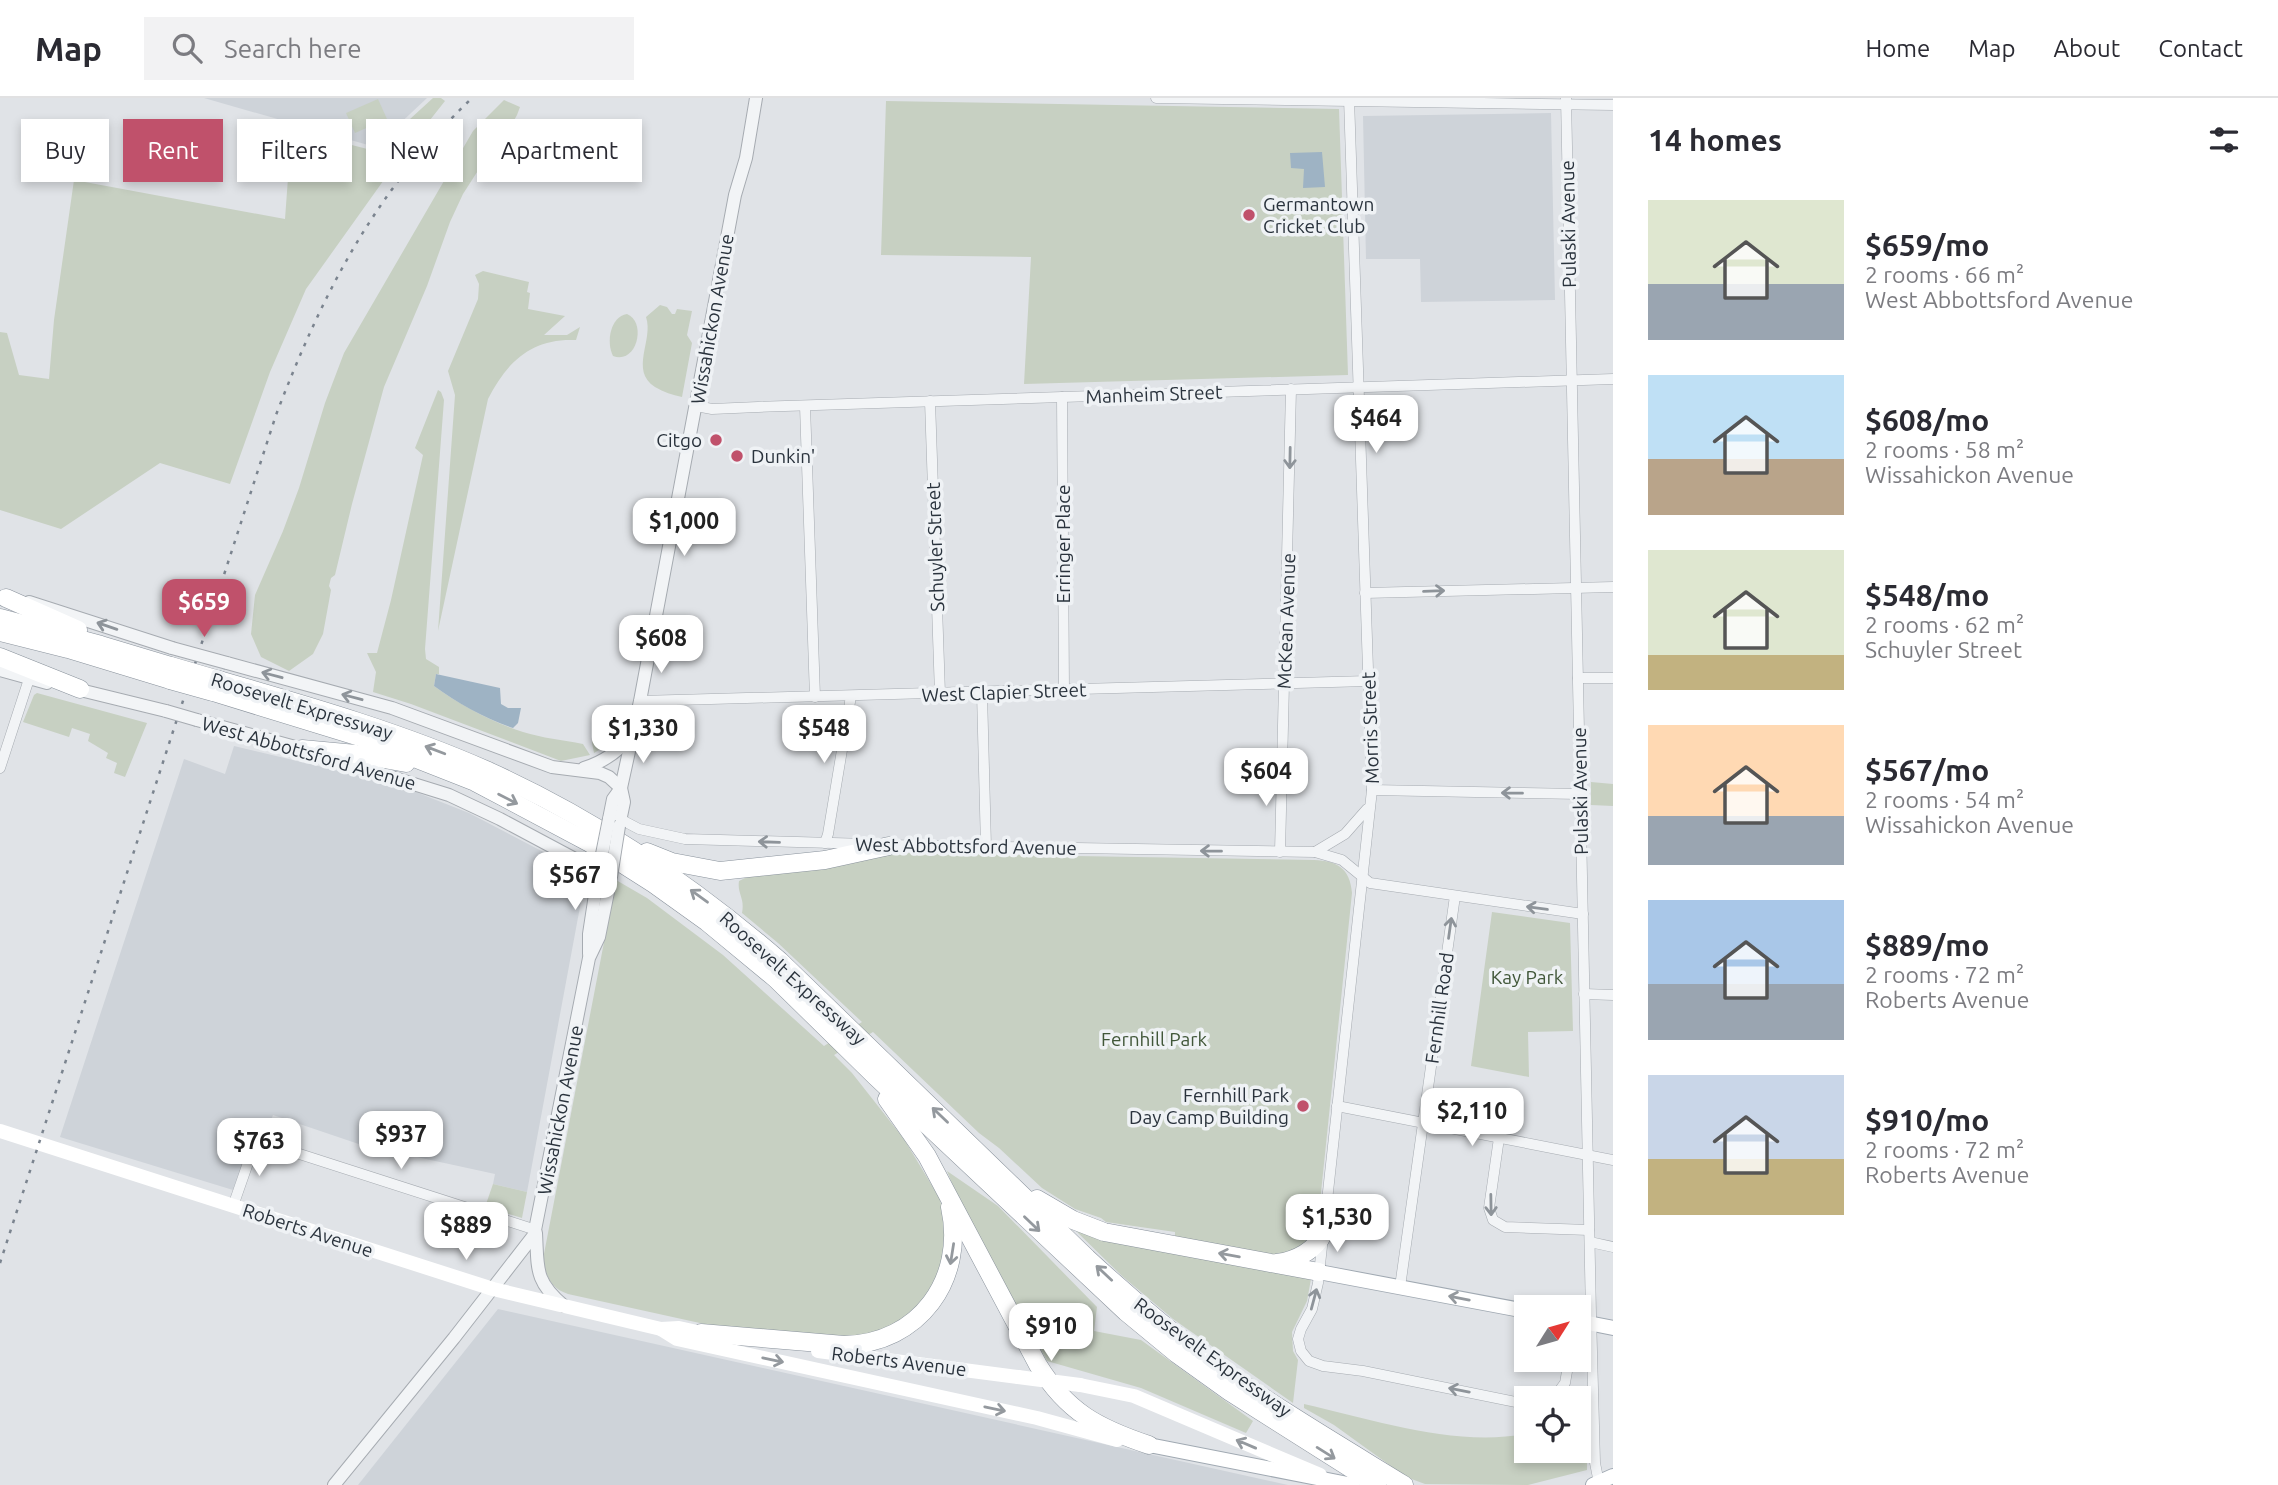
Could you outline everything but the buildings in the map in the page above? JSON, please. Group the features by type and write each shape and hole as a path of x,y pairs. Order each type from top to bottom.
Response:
{"highway":[{"path":"3,597 76,629 101,645"},
{"name":"Roosevelt Expressway","path":"0,618 171,664 216,686 446,770 561,826 654,884 755,961 1126,1312 1177,1354 1230,1392 1377,1485"},
{"name":"Roosevelt Expressway","path":"0,632 68,649 171,664"},
{"path":"0,657 80,689"},
{"name":"Roosevelt Expressway","path":"216,686 355,720 449,755 537,795 596,828 704,900 780,961 1111,1280 1189,1345 1267,1399 1354,1470 1404,1485"},
{"path":"302,749 379,758 446,770"},
{"path":"803,862 825,843"},
{"path":"623,846 707,870 741,870 803,862 889,846"},
{"path":"847,1048 909,1129 944,1187 1038,1366 1052,1387 1083,1416 1108,1430 1149,1445"},
{"path":"997,1171 1059,1213 1088,1227 1123,1236 1320,1272"},
{"path":"701,1333 844,1345 868,1343 901,1331 918,1318 934,1299 952,1260 953,1227 944,1187"},
{"path":"1277,1263 1310,1251 1324,1233"}],"main road":[{"name":"Roberts Avenue","path":"0,1131 493,1289 564,1307 660,1329 679,1328 745,1341 1080,1385 1134,1396 1331,1480"},
{"path":"1320,1272 1514,1309"},
{"path":"1591,1324 1613,1328"},
{"name":"Roberts Avenue","path":"660,1329 677,1339 1037,1418 1118,1440 1331,1480 1354,1470"},
{"path":"1596,1484 1613,1476"}],"street":[{"name":"Wissahickon Avenue","path":"334,1485 493,1289 536,1230 589,958 599,937 602,876 616,822 613,799 621,788 639,701 736,189 746,158 757,98"},
{"path":"1156,98 1566,101 1613,105"},
{"name":"Morris Street","path":"1349,100 1372,790 1320,1272 1312,1309 1299,1334 1301,1351 1308,1361 1323,1366 1363,1371 1514,1402"},
{"name":"Pulaski Avenue","path":"1566,101 1590,1242 1587,1295"},
{"name":"Manheim Street","path":"696,406 712,409 1613,379"},
{"name":"McKean Avenue","path":"1280,852 1292,390"},
{"name":"Erringer Place","path":"1062,397 1064,690"},
{"name":"Schuyler Street","path":"930,401 940,694"},
{"path":"805,406 815,697"},
{"path":"1365,593 1613,587"},
{"path":"3,597 44,605 171,664 227,663 392,708 552,767 600,773 621,788"},
{"name":"West Abbottsford Avenue","path":"0,670 197,720 436,790 472,805 602,876"},
{"path":"0,768 29,678"},
{"path":"1578,678 1613,678"},
{"name":"West Clapier Street","path":"639,701 1368,681"},
{"path":"982,692 986,847"},
{"path":"825,843 851,696"},
{"path":"576,770 604,760 623,746 632,735"},
{"path":"1372,790 1580,794"},
{"path":"1315,852 1335,842 1351,829 1370,806"},
{"name":"West Abbottsford Avenue","path":"616,822 639,830 685,839 889,846 1315,852 1337,858 1370,883 1583,915"},
{"name":"Fernhill Road","path":"1400,1287 1455,896"},
{"path":"1584,994 1613,995"},
{"path":"1337,1106 1613,1160"},
{"path":"1499,1138 1489,1209 1493,1220 1500,1226 1509,1227 1589,1230"},
{"path":"233,1206 256,1140 536,1230 536,1265 548,1290 564,1307"},
{"path":"1590,1242 1613,1247"},
{"name":"Pulaski Avenue","path":"1588,1372 1596,1484"}],"shaded area":[{"path":"204,98 427,98 405,119 366,119 366,144 352,140 352,119 277,119"},
{"path":"1551,113 1555,300 1421,302 1420,259 1366,259 1363,116"},
{"path":"234,746 398,785 469,813 576,869 585,880 527,1192 493,1184 495,1174 403,1154 400,1158 273,1115 264,1137 254,1134 233,1190 60,1137 184,759 225,774"},
{"path":"498,1309 1288,1485 358,1485"}],"green space":[{"path":"433,98 445,101 431,119 410,119"},
{"path":"378,99 387,119 366,119 366,128 355,133 352,119 349,119 346,113"},
{"path":"504,100 520,107 515,119 485,119"},
{"name":"Germantown Cricket Club","path":"886,101 1339,109 1348,375 1024,384 1031,257 881,255"},
{"path":"477,127 477,172 450,222 427,286 384,387 335,575 329,586 331,590 323,634 313,654 289,671 261,657 251,634 255,595 299,488 325,403 344,353 443,182 463,182 463,148"},
{"path":"352,145 366,149 366,182 382,182 306,289 270,372 230,484 160,463 61,529 0,510 0,332 7,333 19,375 49,379 54,320 74,182 285,219 288,182 352,182"},
{"path":"483,271 529,282 528,309 565,316 544,335 567,335 580,327 576,340 546,343 522,355 503,374 488,399 438,631 455,395 448,371 478,299 479,284 475,275"},
{"path":"660,305 667,307 672,314 675,314 677,309 692,311 687,335 692,343 682,397 655,387 647,380 644,372 648,326 646,317"},
{"path":"627,314 637,325 636,341 628,354 613,356 610,337 613,325 621,316"},
{"path":"438,390 444,400 425,649 426,659 439,667 434,686 465,706 500,723 530,734 583,744 590,755 561,761 373,692 376,672 367,653 377,653 423,455 415,448"},
{"path":"37,693 147,723 125,777 114,773 117,763 106,758 108,753 88,741 90,734 72,728 69,737 23,722"},
{"path":"611,714 614,723 604,747 594,753 592,743 595,717"},
{"path":"1591,782 1613,784 1613,806 1591,805"},
{"name":"Fernhill Park","path":"904,853 1314,860 1336,864 1341,868 1348,877 1352,893 1317,1231 1309,1244 1280,1257 1175,1237 1175,1232 1106,1222 1075,1209 1042,1188 979,1133 873,1032 834,1055 852,1073 904,1139 940,1199 949,1251 925,1305 870,1339 718,1327 568,1294 553,1285 547,1276 543,1259 616,880 647,898 723,955 824,1046 862,1022 742,913 739,881 751,875"},
{"name":"Kay Park","path":"1492,912 1570,923 1573,1031 1528,1032 1529,1077 1471,1066"},
{"path":"947,1171 998,1206 1097,1307 1094,1331 1141,1340 1253,1421 1246,1433 1141,1388 1047,1361 962,1208"},
{"path":"493,1184 527,1192 522,1218 485,1207"},
{"path":"1075,1230 1311,1279 1307,1301 1292,1332 1293,1351 1298,1360 1293,1403 1173,1319 1122,1276"},
{"path":"1304,1404 1386,1424 1442,1434 1470,1437 1514,1435 1514,1463 1587,1463 1587,1470 1528,1485 1425,1484 1406,1477 1334,1425 1304,1408"}],"water":[{"path":"1322,152 1325,187 1303,188 1304,169 1291,168 1290,153"},
{"path":"436,674 500,688 501,704 508,708 521,708 518,723 513,728 462,704 434,686"}],"railway":[{"path":"0,1263 276,415 294,370 333,285 355,245 407,169 472,98"}],"place":[{"name":"Germantown Cricket Club","path":"1249,215"},
{"name":"Citgo","path":"716,440"},
{"name":"Dunkin'","path":"737,456"},
{"name":"Fernhill Park Day Camp Building","path":"1303,1106"}]}
